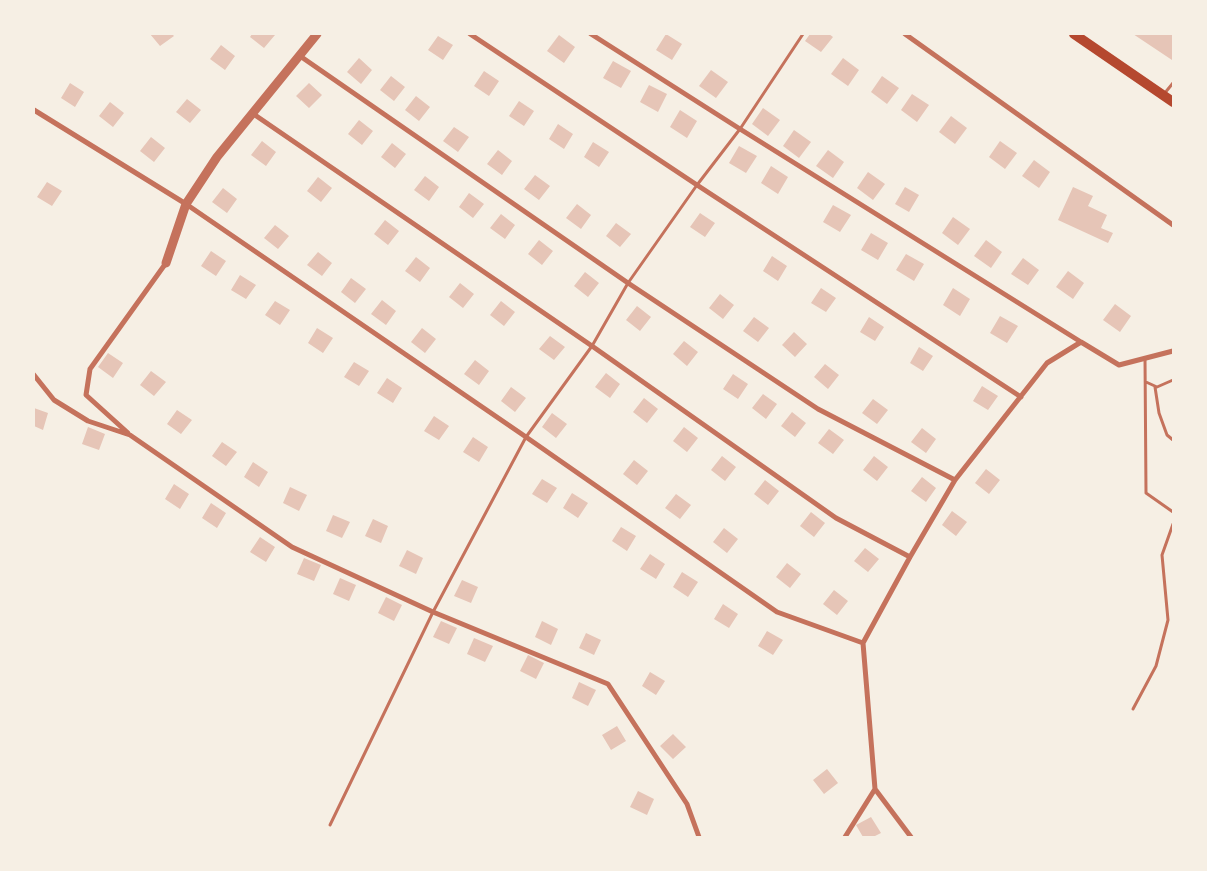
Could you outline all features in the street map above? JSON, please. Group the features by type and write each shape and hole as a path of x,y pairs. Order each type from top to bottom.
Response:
{"main road":[{"path":"1074,34 1173,102"}],"street":[{"path":"317,34 217,157 186,204 166,263 90,369 86,395 130,435 292,546 433,612 608,684 687,804 699,837"},
{"path":"470,34 1021,397"},
{"path":"592,34 740,129 1119,365 1173,351"},
{"path":"905,34 1173,225"},
{"path":"300,56 628,283 818,409 956,480"},
{"path":"34,110 186,204 777,612 863,643"},
{"path":"252,113 592,346 836,518 910,557"},
{"path":"911,837 875,789 863,643 910,557 956,480 1047,364 1081,342"},
{"path":"34,375 54,400 88,421 130,435"},
{"path":"845,837 875,789"}],"lane":[{"path":"330,825 433,612 526,438 592,346 628,283 697,185 740,129 803,34"},
{"path":"1164,95 1173,84"},
{"path":"1145,358 1146,493 1173,512"},
{"path":"1146,381 1157,387 1173,380"},
{"path":"1155,386 1159,413 1167,434 1173,440"},
{"path":"1133,709 1156,666 1168,620 1162,555 1172,533 1173,524"}],"building":[{"path":"150,34 172,34 174,36 160,46"},
{"path":"252,34 275,35 264,48 250,37"},
{"path":"666,34 682,44 672,60 656,50"},
{"path":"810,34 829,34 833,37 821,52 805,41"},
{"path":"1133,34 1173,34 1172,60"},
{"path":"559,35 575,47 564,63 547,51"},
{"path":"438,36 453,45 443,60 428,50"},
{"path":"221,45 235,56 225,70 210,59"},
{"path":"359,58 372,70 361,84 347,72"},
{"path":"843,58 859,70 848,86 831,74"},
{"path":"613,61 631,71 621,88 603,78"},
{"path":"711,70 728,82 716,98 699,86"},
{"path":"484,71 499,81 489,96 474,86"},
{"path":"391,76 405,87 394,101 380,90"},
{"path":"882,76 899,88 887,104 871,92"},
{"path":"70,83 84,92 75,107 61,98"},
{"path":"309,83 322,95 309,108 296,96"},
{"path":"649,85 667,94 658,112 640,102"},
{"path":"912,94 929,105 917,122 901,110"},
{"path":"416,96 430,107 419,121 405,110"},
{"path":"187,99 201,110 190,123 176,112"},
{"path":"519,101 534,111 524,126 509,116"},
{"path":"110,102 124,113 113,127 99,116"},
{"path":"763,108 780,120 768,136 752,124"},
{"path":"680,110 697,121 687,138 670,127"},
{"path":"951,116 967,128 955,144 939,132"},
{"path":"359,120 373,131 362,145 348,134"},
{"path":"558,124 573,134 564,149 549,139"},
{"path":"454,127 469,137 458,152 443,141"},
{"path":"794,130 811,142 799,158 783,146"},
{"path":"151,137 165,148 154,162 140,151"},
{"path":"262,141 276,152 266,166 251,155"},
{"path":"1000,141 1017,153 1005,169 989,157"},
{"path":"593,142 609,152 599,167 584,157"},
{"path":"392,143 406,154 395,168 381,157"},
{"path":"739,146 757,156 746,173 729,163"},
{"path":"498,150 512,161 502,175 487,164"},
{"path":"828,150 844,162 833,178 816,166"},
{"path":"1034,160 1050,172 1039,188 1022,176"},
{"path":"771,166 788,177 778,194 761,183"},
{"path":"868,172 885,184 873,200 857,188"},
{"path":"535,175 550,186 539,200 524,189"},
{"path":"425,176 439,187 429,201 414,190"},
{"path":"318,177 332,188 321,202 307,191"},
{"path":"47,182 62,191 52,206 37,197"},
{"path":"905,187 919,195 909,212 895,204"},
{"path":"1073,187 1093,196 1088,206 1107,215 1101,228 1113,233 1108,243 1058,220"},
{"path":"223,188 237,199 227,213 212,202"},
{"path":"469,193 484,204 473,218 459,207"},
{"path":"577,204 591,215 581,229 566,218"},
{"path":"833,205 851,215 840,232 823,222"},
{"path":"700,213 715,223 705,237 690,227"},
{"path":"501,214 515,225 505,239 490,228"},
{"path":"953,217 970,229 958,245 942,233"},
{"path":"385,220 399,231 388,245 374,234"},
{"path":"616,223 631,234 620,247 606,236"},
{"path":"275,225 289,236 278,249 264,238"},
{"path":"871,233 888,243 878,260 861,250"},
{"path":"539,240 553,251 542,265 528,254"},
{"path":"986,240 1002,252 991,268 974,256"},
{"path":"211,251 226,261 216,276 201,266"},
{"path":"318,252 332,263 322,276 307,265"},
{"path":"906,254 924,264 914,281 896,270"},
{"path":"772,256 787,266 778,281 763,271"},
{"path":"416,257 430,268 420,282 405,271"},
{"path":"1023,258 1039,270 1028,285 1011,274"},
{"path":"1068,271 1084,283 1073,299 1056,287"},
{"path":"585,272 599,283 588,297 574,286"},
{"path":"240,275 256,285 246,299 231,290"},
{"path":"351,278 366,289 355,303 341,292"},
{"path":"460,283 474,294 463,308 449,297"},
{"path":"821,288 836,298 826,312 811,303"},
{"path":"953,288 970,299 960,316 943,305"},
{"path":"720,294 734,305 723,319 709,308"},
{"path":"382,300 396,311 386,325 371,314"},
{"path":"275,301 290,310 280,325 265,315"},
{"path":"501,301 515,312 504,326 490,315"},
{"path":"1115,304 1131,316 1120,332 1103,320"},
{"path":"637,306 651,317 640,331 626,320"},
{"path":"1000,316 1018,326 1007,343 990,333"},
{"path":"754,317 769,328 758,342 743,331"},
{"path":"869,317 884,327 875,341 860,332"},
{"path":"317,328 333,338 323,353 308,343"},
{"path":"422,328 436,339 425,353 411,342"},
{"path":"794,332 807,344 795,357 782,345"},
{"path":"550,336 565,347 554,360 539,349"},
{"path":"684,341 698,352 687,366 673,354"},
{"path":"919,347 933,356 923,371 910,363"},
{"path":"108,353 123,363 113,378 98,367"},
{"path":"475,360 489,371 479,385 464,374"},
{"path":"354,362 369,371 359,386 344,377"},
{"path":"825,364 839,375 828,389 814,377"},
{"path":"151,371 166,382 154,396 140,385"},
{"path":"606,373 620,384 610,398 595,387"},
{"path":"733,374 748,384 738,399 723,389"},
{"path":"387,378 402,388 393,403 377,393"},
{"path":"982,386 998,396 988,410 973,401"},
{"path":"511,387 526,398 515,412 501,401"},
{"path":"763,394 777,404 766,419 752,408"},
{"path":"644,398 658,409 647,423 633,412"},
{"path":"873,399 888,410 877,424 862,413"},
{"path":"34,408 48,413 43,430 34,426"},
{"path":"177,410 192,420 181,434 167,424"},
{"path":"792,412 806,423 795,437 781,426"},
{"path":"552,413 567,424 556,438 542,427"},
{"path":"434,416 449,426 439,440 424,431"},
{"path":"88,427 105,434 99,450 82,444"},
{"path":"684,427 698,438 687,452 673,441"},
{"path":"922,428 936,439 926,453 911,442"},
{"path":"829,429 844,440 833,454 818,443"},
{"path":"473,437 488,447 479,462 463,452"},
{"path":"222,442 237,452 226,466 212,456"},
{"path":"722,456 736,467 725,481 711,470"},
{"path":"874,456 888,467 877,481 863,470"},
{"path":"634,460 648,471 637,485 623,474"},
{"path":"253,462 268,472 259,487 244,477"},
{"path":"986,469 1000,480 989,494 975,483"},
{"path":"922,477 936,488 926,502 911,491"},
{"path":"542,479 557,488 547,503 532,494"},
{"path":"765,480 779,491 768,505 754,494"},
{"path":"174,484 189,494 180,509 165,499"},
{"path":"290,487 307,495 299,511 283,503"},
{"path":"572,493 588,503 578,518 563,508"},
{"path":"676,494 691,505 680,519 665,508"},
{"path":"211,503 226,513 217,528 202,518"},
{"path":"952,511 967,522 956,536 942,525"},
{"path":"811,512 825,523 814,537 800,526"},
{"path":"333,515 350,522 342,538 326,531"},
{"path":"373,519 388,526 381,543 365,536"},
{"path":"621,527 636,536 627,551 612,541"},
{"path":"724,528 738,539 727,553 713,542"},
{"path":"260,537 275,547 266,562 250,552"},
{"path":"865,548 879,559 868,572 854,561"},
{"path":"407,550 423,558 416,574 399,566"},
{"path":"650,554 665,564 656,579 640,569"},
{"path":"304,558 321,565 314,581 297,574"},
{"path":"787,563 801,574 790,588 776,577"},
{"path":"682,572 698,582 688,597 673,587"},
{"path":"340,578 356,585 349,601 333,594"},
{"path":"462,580 478,587 471,603 454,596"},
{"path":"834,590 848,601 837,615 823,604"},
{"path":"386,597 402,605 394,621 378,613"},
{"path":"723,604 738,614 729,628 714,619"},
{"path":"441,621 457,628 449,644 433,637"},
{"path":"542,621 558,629 551,645 535,637"},
{"path":"767,631 783,640 773,655 758,646"},
{"path":"586,633 601,640 594,655 579,648"},
{"path":"474,638 493,646 485,662 467,654"},
{"path":"528,655 544,663 536,679 520,671"},
{"path":"650,672 665,681 656,695 642,686"},
{"path":"579,682 596,690 588,706 572,698"},
{"path":"617,726 626,741 611,750 602,735"},
{"path":"673,734 686,747 673,759 660,746"},
{"path":"827,769 838,783 824,794 813,780"},
{"path":"638,791 654,799 647,815 630,807"},
{"path":"871,817 881,833 873,837 863,837 856,825"}]}
